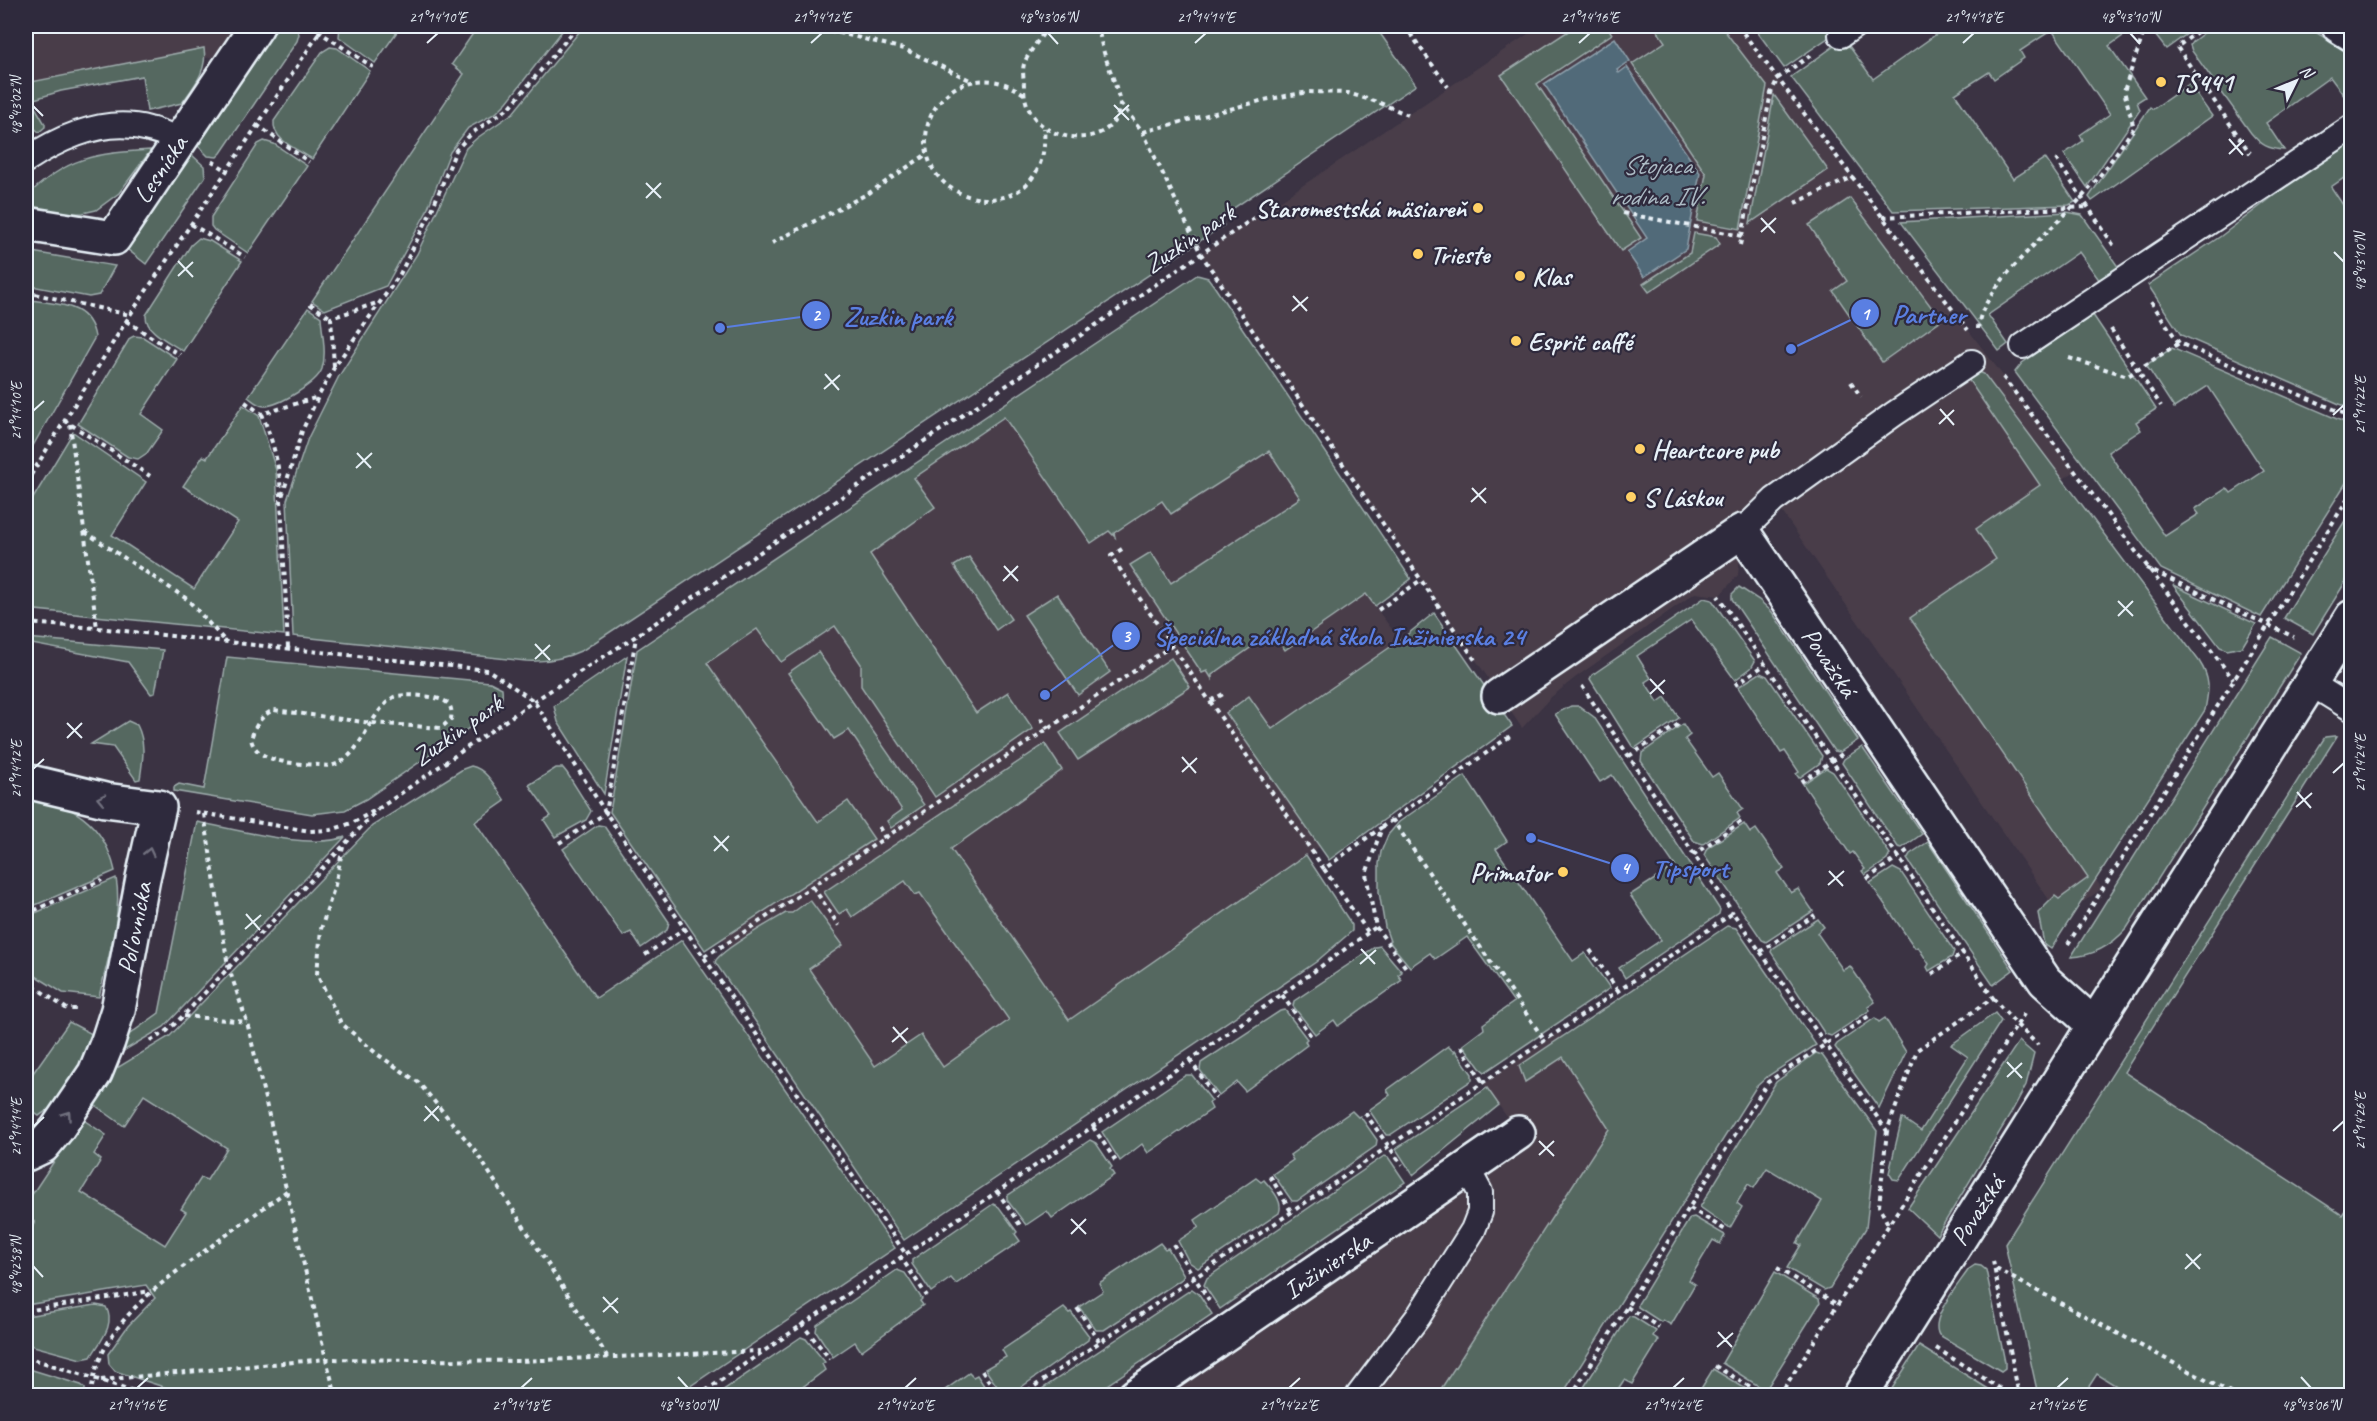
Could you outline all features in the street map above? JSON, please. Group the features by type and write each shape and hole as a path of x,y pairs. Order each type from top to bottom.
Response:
{"street":[{"name":"Lesnícka","path":"26,224 114,238 257,26"},
{"path":"2338,26 2352,34"},
{"path":"1499,696 1742,531"},
{"name":"Považská","path":"1742,531 2045,981 2095,1026"},
{"name":"Považská","path":"1860,1395 2352,617"},
{"path":"26,781 105,800 159,807"},
{"name":"Poľovnícka","path":"26,1154 43,1146 95,1073 118,1010 159,807"},
{"name":"Inžinierska","path":"1135,1395 1518,1133"}],"lane":[{"path":"26,160 47,146 98,127 147,128 180,140"},
{"path":"2023,346 2352,127"},
{"path":"1742,531 1774,500 1972,362"},
{"path":"2310,682 2352,709"},
{"path":"1358,1395 1418,1317 1473,1230 1480,1212 1480,1192 1467,1168"}],"path":[{"path":"310,26 373,66"},
{"path":"26,483 126,321 324,26"},
{"path":"281,500 302,431 318,397 334,366 400,274 416,244 456,150 472,133 510,107 578,26"},
{"path":"812,26 904,49 972,81"},
{"path":"1048,26 1024,65 1024,94 1030,113 1044,128 1058,135 1074,138 1090,136 1105,129 1116,117 1120,103"},
{"path":"1099,26 1120,103 1143,132 1201,254 1522,728 1324,869"},
{"path":"1405,26 1448,87"},
{"path":"1978,333 1978,325 1986,305 2028,249 2082,198 2134,128 2124,92 2146,26"},
{"path":"2205,26 2177,47 2268,181"},
{"path":"1740,245 1771,93 1778,78 1847,30"},
{"path":"1024,94 1010,84 991,80 972,81 955,88 941,100 930,116 926,135 927,154 936,173 950,188 969,198 990,200 1010,195 1027,184 1040,167 1046,147 1044,128"},
{"path":"1143,132 1264,100 1308,93 1348,93 1408,114"},
{"path":"257,126 309,162"},
{"path":"772,243 869,193 927,154"},
{"path":"2056,159 2064,170"},
{"path":"1795,203 1853,177"},
{"path":"1883,217 2088,207"},
{"path":"1623,213 1742,236"},
{"name":"Zuzkin park","path":"159,807 310,831 331,830 352,823 381,807 534,701 636,636 1254,218"},
{"path":"190,224 246,257"},
{"path":"26,292 130,315"},
{"path":"2093,301 2162,406"},
{"path":"331,318 381,302"},
{"path":"310,304 331,318"},
{"path":"331,318 334,366"},
{"path":"126,321 180,355"},
{"path":"2023,346 2128,376 2179,343 2352,417"},
{"path":"262,414 318,397"},
{"path":"245,402 262,414 280,469 288,648"},
{"path":"64,420 150,476"},
{"path":"70,424 97,628"},
{"path":"84,531 187,599 226,642"},
{"path":"1122,549 1111,556 1368,932"},
{"path":"2146,567 2329,653"},
{"path":"1378,610 1421,580"},
{"path":"1712,595 1719,596 1993,998 1917,1050 1887,1131 1879,1206 1889,1226"},
{"path":"26,624 97,628 488,670 534,701 927,1296"},
{"path":"559,843 606,813 636,636"},
{"path":"704,956 726,945 1173,645"},
{"path":"1735,685 1766,664"},
{"path":"1576,677 1693,855 1887,1131"},
{"path":"1211,702 1223,694"},
{"path":"371,723 353,752 340,764 330,766 264,757 254,747 251,739 258,723 266,714 274,711 371,723 441,728 451,719 452,713 447,702 441,699 405,695 392,698 371,723"},
{"path":"1041,718 1048,729"},
{"path":"1629,756 1682,722"},
{"path":"1801,782 1832,760"},
{"path":"147,1043 167,1031 183,1016 381,807"},
{"path":"204,814 228,966 247,1022 336,1395"},
{"path":"1392,819 1545,1041"},
{"path":"1693,855 1742,821"},
{"path":"879,827 885,838"},
{"path":"1382,827 1366,874 1376,927 1407,969"},
{"path":"343,847 335,885 321,929 317,974 341,1023 377,1054 418,1082 474,1149 607,1357"},
{"path":"1867,879 1899,858"},
{"path":"26,914 147,861"},
{"path":"813,887 839,926"},
{"path":"1020,1395 1388,1145 1484,1084 1733,913"},
{"path":"1760,952 1815,915"},
{"path":"699,1395 801,1323 1190,1060 1376,927"},
{"path":"645,954 685,928"},
{"path":"1590,950 1618,991"},
{"path":"1932,974 1964,953"},
{"path":"26,981 68,1009 118,1010"},
{"path":"1282,995 1311,1036"},
{"path":"1571,1395 1768,1082 1872,1014"},
{"path":"183,1016 247,1022"},
{"path":"1461,1046 1484,1084"},
{"path":"1190,1060 1216,1098"},
{"path":"1365,1113 1424,1198"},
{"path":"1093,1127 1117,1163"},
{"path":"1270,1176 1292,1212"},
{"path":"91,1395 92,1378 116,1329 151,1291 288,1190"},
{"path":"997,1191 1022,1228"},
{"path":"1689,1208 1727,1231"},
{"path":"1173,1244 1230,1330"},
{"path":"1989,1251 1995,1269 2019,1395"},
{"path":"1777,1268 1838,1305"},
{"path":"1995,1269 2236,1395"},
{"path":"26,1311 151,1291"},
{"path":"1627,1307 1659,1327"},
{"path":"1077,1308 1099,1341"},
{"path":"801,1323 830,1359"},
{"path":"1903,1327 2012,1395"},
{"path":"101,1380 326,1359 519,1361 762,1351"},
{"path":"26,1357 150,1395"},
{"path":"1715,1366 1766,1395"},
{"path":"982,1371 998,1395"},
{"path":"708,1389 713,1395"}],"shaded area":[{"path":"26,26 257,26 240,51 26,95"},
{"path":"1540,26 1738,26 2075,471 1990,530 2010,560 1924,621 2102,889 2061,917 1774,500 1742,531 1738,575 1719,596 1695,593 1576,677 1550,698 1522,728 1201,254"},
{"path":"1181,298 1366,595 1400,640 1319,847 873,1156 633,810 660,650"},
{"path":"1560,1031 1624,1131 1452,1395 1135,1396 1518,1133 1484,1084"}],"green space":[{"path":"278,26 296,26 299,34 297,41 221,153 217,157 208,156 198,146"},
{"path":"340,26 394,26 399,29 375,63 339,37"},
{"path":"478,26 566,26 507,102 496,113 468,128 450,152 426,213 386,286 325,310 312,301 464,74 452,64"},
{"path":"584,26 1375,26 1416,85 1219,218 1224,225 583,650 555,659 526,661 293,636 287,500 308,438 339,376 417,254 466,148 513,113"},
{"path":"1576,26 1607,26 1612,34 1537,84 1641,238 1621,251 1501,75"},
{"path":"1654,26 1721,26 1767,86 1740,229 1697,221 1706,174 1632,64 1665,42"},
{"path":"1753,26 1834,26 1838,31 1784,68"},
{"path":"1948,26 2137,26 2109,46 2145,97 2137,102 2140,110 2087,187 2064,154 2083,141 2080,135 2110,114 2052,30 2020,51 2024,58 1994,79 1989,72 1955,94 2013,179 2045,158 2075,202 2069,205 1893,211 1791,77 1844,39 1873,79"},
{"path":"2148,26 2198,26 2166,49"},
{"path":"2213,26 2306,26 2351,54 2351,105 2330,77 2266,123 2284,150 2265,146 2251,133 2192,51 2190,45 2192,42"},
{"path":"330,47 337,48 370,71 312,159 281,139 274,128 274,121 322,52"},
{"path":"204,48 202,71 182,103 147,111 142,76 61,91 31,100 45,124 39,132 27,116 26,83"},
{"path":"2189,84 2212,116 2092,201 2089,197 2150,107 2153,109"},
{"path":"1774,95 1828,170 1750,223"},
{"path":"2351,137 2351,173 2331,187 2351,217 2351,409 2181,335 2148,285 2221,236"},
{"path":"264,141 274,144 307,166 248,253 214,230 211,226 211,217 258,144"},
{"path":"151,150 119,193 96,210 83,213 26,214 26,197 55,173 69,165 114,153"},
{"path":"192,155 204,166 205,177 146,264 127,249"},
{"path":"1850,198 1941,320 1882,362 1833,291 1847,281 1809,225"},
{"path":"2067,212 2082,215 2119,268 2100,281 2079,252 1988,315 2008,344 1999,351 1901,222"},
{"path":"1694,233 1716,237 1720,244 1649,292 1643,284 1690,253"},
{"path":"199,238 210,241 242,261 183,351 154,331 146,315 191,245"},
{"path":"26,251 115,266 99,295 89,297 26,285"},
{"path":"1197,275 1208,278 1214,286 1411,579 1375,606 1366,594 1285,650 1273,632 1212,675 1212,679 1207,671 1202,673 1130,565 1151,552 1171,583 1300,498 1269,451 1171,514 1162,501 1114,533 1115,537 1109,531 1091,543 1004,417 914,478 935,507 870,554 976,713 1008,692 1033,729 935,797 861,686 861,664 835,626 781,662 757,629 707,663 818,822 848,801 874,839 705,950 610,812 637,650"},
{"path":"26,299 59,304 78,311 92,325 95,337 26,458"},
{"path":"308,308 321,317 324,350 319,375 288,398 271,405 257,404 248,397"},
{"path":"2093,315 2156,409 2136,422 2141,430 2108,452 2165,536 2199,514 2195,509 2227,488 2231,493 2264,471 2208,386 2174,408 2146,365 2172,348 2351,425 2351,475 2261,617 2161,569 2015,372 2022,363"},
{"path":"143,337 177,359 141,414 163,430 147,453 138,459 128,457 78,424 130,338"},
{"path":"1979,372 1984,374 2199,661 2206,673 2208,684 2205,710 2051,949 2044,944 2038,913 2055,896 2059,899 2088,878 1910,618 1996,559 1976,529 2040,485 1968,379"},
{"path":"243,405 259,416 276,470 284,635 26,609 26,510 73,432 146,482 112,535 194,589 238,522 183,486 203,456 207,458"},
{"path":"2351,511 2351,573 2313,634 2284,618"},
{"path":"969,557 1011,619 996,630 954,566"},
{"path":"2173,585 2256,624 2242,647 2227,650 2220,647"},
{"path":"1739,587 1772,612 1858,740 1840,752 1834,751 1732,599 1732,594"},
{"path":"1057,594 1110,672 1078,695 1024,615"},
{"path":"1704,598 1712,600 1755,661 1751,668 1735,680 1691,620 1637,656 1651,678 1645,682 1658,702 1665,697 1679,718 1635,748 1590,679 1592,675"},
{"path":"1434,613 1512,726 1329,860 1226,713 1249,696 1272,729 1399,641"},
{"path":"2272,637 2301,653 2127,928 2115,940 2095,952 2071,957"},
{"path":"26,638 163,650 155,693 151,694 128,662 26,643"},
{"path":"818,652 924,805 891,828 887,821 902,810 849,730 834,739 788,673"},
{"path":"627,656 604,794 558,722 554,706"},
{"path":"227,657 490,682 502,688 502,697 495,710 366,799 345,810 312,814 174,791 174,787 179,784 204,789"},
{"path":"1171,658 1190,687 1078,760 1060,733"},
{"path":"1760,673 1767,676 1822,756 1820,763 1799,778 1796,774 1799,772 1785,751 1781,753 1738,687"},
{"path":"1571,706 1579,706 1594,717 1720,910 1719,914 1625,978 1619,968 1661,940 1630,895 1675,866 1612,775 1600,782 1555,714"},
{"path":"128,721 137,725 143,745 140,779 136,780 113,747 91,744"},
{"path":"1683,724 1690,735 1685,739 1712,777 1718,773 1743,809 1737,813 1740,818 1703,844 1694,841 1641,761 1642,753"},
{"path":"2337,736 2124,1072 2342,1215 2351,1201 2351,1395 2131,1395 2097,1374 2084,1394 2078,1391 2075,1395 2038,1395 2005,1244 2325,737"},
{"path":"1045,744 1062,770 951,849 1069,1020 1306,855 1352,925 1352,931 1316,962 904,1240 715,962 726,951 748,936 786,913 792,913 810,900 843,945 809,969 875,1066 921,1035 943,1067 1009,1020 920,893 915,895 905,881 852,917 847,909 839,914 824,892"},
{"path":"1862,747 1922,834 1902,848 1898,847 1842,763 1844,759"},
{"path":"471,766 486,775 505,801 475,822 596,998 682,940 895,1248 677,1395 191,1396 115,1371 109,1364 108,1354 128,1326 155,1298 146,1285 26,1305 26,1277 32,1268 26,1264 26,1239 35,1222 26,1216 26,1201 82,1119 106,1135 94,1154 101,1160 81,1192 165,1245 186,1212 181,1209 201,1178 207,1180 227,1148 144,1095 124,1126 92,1103 112,1071 170,1036 372,826"},
{"path":"556,768 563,768 591,811 586,820 555,837 544,820 551,816 529,785"},
{"path":"1826,768 1833,772 1890,854 1887,860 1865,875 1862,871 1865,869 1853,852 1850,854 1803,784"},
{"path":"1465,776 1507,841 1496,849 1573,961 1585,953 1610,988 1485,1072 1463,1045 1484,1029 1483,1024 1514,1002 1467,937 1435,959 1430,953 1410,967 1391,944 1385,927 1379,892 1379,864 1388,835 1399,822"},
{"path":"26,794 57,803 83,818 103,840 115,871 26,909"},
{"path":"197,822 293,840 330,840 345,837 164,1027 118,1054 123,1039 159,1013"},
{"path":"1744,824 1750,833 1756,829 1784,869 1777,873 1791,893 1798,889 1813,911 1766,942 1762,940 1704,855 1707,848"},
{"path":"598,825 604,826 669,922 667,930 641,948 631,932 623,936 563,849"},
{"path":"1928,842 2013,970 1993,985 1907,859 1910,854"},
{"path":"1893,868 1901,872 1954,951 1952,957 1929,971 1927,967 1929,964 1918,947 1915,948 1870,883"},
{"path":"116,878 118,893 116,923 99,997 63,993 26,970 26,917"},
{"path":"1818,919 1824,927 1817,933 1843,970 1850,966 1875,1002 1868,1007 1870,1010 1831,1036 1825,1034 1771,952 1772,949"},
{"path":"1727,926 1736,928 1816,1045 1768,1076 1756,1087 1562,1395 1437,1395 1609,1129 1563,1057 1525,1082 1519,1066"},
{"path":"1380,946 1402,972 1398,975 1402,980 1338,1026 1334,1020 1315,1034 1293,1006 1294,1001 1375,947"},
{"path":"1285,1010 1307,1039 1305,1041 1307,1045 1245,1091 1237,1082 1219,1096 1200,1070 1201,1063 1280,1011"},
{"path":"1995,1013 2001,1021 1899,1180 1893,1179 1889,1173 1902,1118 1921,1131 1968,1057 1951,1045"},
{"path":"1875,1018 1879,1022 1885,1018 1906,1052 1879,1108 1835,1047"},
{"path":"69,1022 92,1034 72,1080 58,1100 39,1116 26,1107 26,1083"},
{"path":"2019,1041 2034,1054 2026,1085 1937,1235 1908,1208"},
{"path":"1448,1046 1454,1052 1455,1050 1472,1074 1472,1080 1390,1135 1386,1135 1369,1110 1390,1095 1387,1090"},
{"path":"1816,1053 1822,1055 1877,1131 1866,1228 1830,1288 1824,1290 1787,1268 1801,1245 1797,1243 1822,1201 1767,1168 1754,1188 1748,1184 1737,1203 1742,1207 1730,1228 1700,1207 1776,1082"},
{"path":"1186,1075 1192,1075 1212,1101 1209,1103 1212,1109 1148,1153 1142,1144 1120,1161 1102,1132"},
{"path":"1487,1088 1499,1105 1413,1175 1396,1149"},
{"path":"1352,1111 1358,1117 1360,1116 1377,1140 1376,1146 1297,1201 1292,1201 1273,1174 1293,1160 1290,1155"},
{"path":"1090,1140 1096,1143 1112,1167 1110,1169 1114,1175 1052,1218 1047,1211 1026,1225 1007,1200 1007,1196"},
{"path":"1384,1156 1388,1157 1405,1182 1220,1309 1204,1285 1207,1278"},
{"path":"1256,1178 1261,1182 1264,1180 1276,1195 1280,1204 1279,1213 1198,1268 1189,1262 1178,1241 1199,1227 1195,1220"},
{"path":"993,1204 999,1207 1017,1232 1015,1234 1020,1241 956,1284 951,1278 931,1292 912,1264 912,1260"},
{"path":"1694,1217 1725,1235 1720,1244 1713,1240 1689,1280 1695,1284 1671,1325 1663,1320 1661,1322 1638,1307 1638,1304 1690,1218"},
{"path":"1160,1243 1165,1249 1168,1248 1184,1275 1182,1279 1104,1330 1096,1330 1079,1307 1103,1291 1099,1283"},
{"path":"1975,1265 1986,1270 2005,1362 2005,1368 2001,1371 1939,1335 1937,1328 1946,1301 1969,1269"},
{"path":"897,1270 905,1273 922,1299 920,1301 923,1305 861,1351 855,1342 833,1357 816,1331 817,1325"},
{"path":"1775,1272 1819,1299 1820,1303 1767,1388 1760,1387 1722,1363"},
{"path":"1192,1289 1199,1294 1212,1314 1092,1395 1033,1395"},
{"path":"96,1305 106,1307 109,1320 106,1333 91,1357 81,1359 26,1344 26,1316"},
{"path":"1064,1308 1069,1313 1071,1312 1089,1336 1088,1340 1010,1395 1003,1395 985,1369 1006,1357 1002,1350"},
{"path":"1629,1316 1656,1331 1653,1336 1659,1340 1632,1384 1624,1380 1614,1395 1579,1395"},
{"path":"801,1337 806,1339 825,1362 822,1364 825,1370 792,1395 718,1395 719,1393"},
{"path":"1919,1346 1998,1395 1911,1395 1903,1390 1899,1395 1888,1395"},
{"path":"26,1368 81,1385 85,1388 85,1395 26,1395"},
{"path":"1713,1369 1756,1395 1697,1395"},
{"path":"969,1373 973,1377 977,1375 990,1395 938,1395"}],"water":[{"name":"Stojaca rodina IV.","path":"1615,38 1630,61 1617,70 1619,73 1627,67 1700,173 1686,249 1644,277 1627,252 1647,238 1544,84"}],"place":[{"name":"TS441","path":"2161,82"},
{"name":"Staromestská mäsiareň","path":"1478,208"},
{"name":"Trieste","path":"1418,254"},
{"name":"Klas","path":"1520,276"},
{"name":"Zuzkin park","path":"720,328"},
{"name":"Esprit caffé","path":"1516,341"},
{"name":"Partner","path":"1791,349"},
{"name":"Heartcore pub","path":"1640,449"},
{"name":"S Láskou","path":"1631,497"},
{"name":"Špeciálna základná škola Inžinierska 24","path":"1045,695"},
{"name":"Tipsport","path":"1531,838"},
{"name":"Primator","path":"1563,872"}]}
